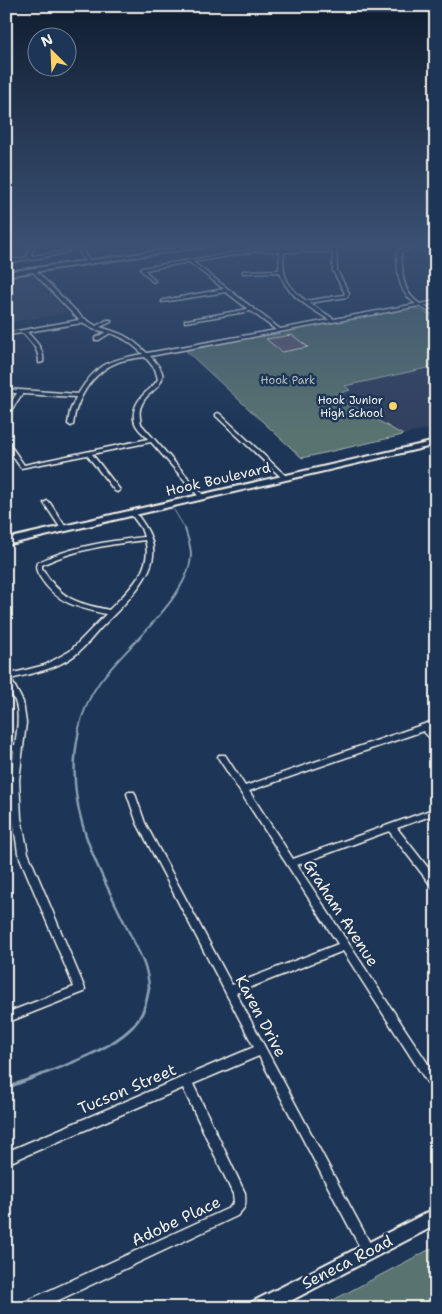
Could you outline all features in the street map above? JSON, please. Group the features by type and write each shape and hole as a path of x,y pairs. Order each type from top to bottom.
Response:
{"main road":[{"name":"Hook Boulevard","path":"6,542 436,443"},
{"name":"Seneca Road","path":"258,1308 436,1216"}],"street":[{"path":"70,307 83,321 94,328 110,331 129,339 158,368 161,376 157,385 144,396 136,411 138,424 202,497"},
{"path":"314,307 333,321"},
{"path":"71,424 71,412 94,376 105,366 119,360 407,307"},
{"path":"423,307 436,315"},
{"path":"186,321 253,309 280,331"},
{"path":"6,334 83,321"},
{"path":"94,328 109,321"},
{"path":"24,331 41,352 42,362"},
{"path":"97,338 110,331"},
{"path":"6,391 80,396"},
{"path":"6,414 21,392"},
{"path":"218,415 285,478"},
{"path":"6,443 23,468 151,440"},
{"path":"88,454 117,490"},
{"path":"47,503 64,529"},
{"path":"6,1018 80,990 23,853 17,818 14,780 22,723 19,702 6,678 48,667 62,661 73,653 136,586 146,570 150,558 148,538 133,513"},
{"path":"111,613 68,600 58,595 39,568 39,564 51,558 127,540 148,538"},
{"path":"243,790 436,723"},
{"path":"424,727 436,739"},
{"path":"6,748 18,748"},
{"name":"Graham Avenue","path":"222,757 436,1086"},
{"name":"Karen Drive","path":"131,794 141,823 368,1251"},
{"path":"291,864 436,811"},
{"path":"391,827 436,885"},
{"path":"229,991 344,946"},
{"name":"Tucson Street","path":"6,1158 260,1050"},
{"name":"Adobe Place","path":"29,1307 234,1212 240,1204 239,1193 186,1082"}],"shaded area":[{"path":"6,307 63,307 68,313 6,323"},
{"name":"Hook Junior High School","path":"436,366 436,427 403,435 333,395 350,391 344,387"}],"green space":[{"name":"Hook Park","path":"416,308 436,319 436,366 345,386 350,390 334,395 403,435 302,458 184,349"},
{"path":"436,1246 436,1308 318,1308"}],"building":[{"path":"292,335 308,347 282,352 266,339"}],"waterway":[{"path":"174,510 186,530"},
{"path":"78,732 86,706 99,683 154,622 180,588 188,571 191,555 185,529"},
{"path":"79,731 75,758 75,784 85,833 104,880 141,957 147,973 149,988"},
{"path":"6,1088 79,1060 116,1040 130,1029 140,1017 145,1006 149,988"}],"place":[{"name":"Hook Junior High School","path":"393,406"}]}
